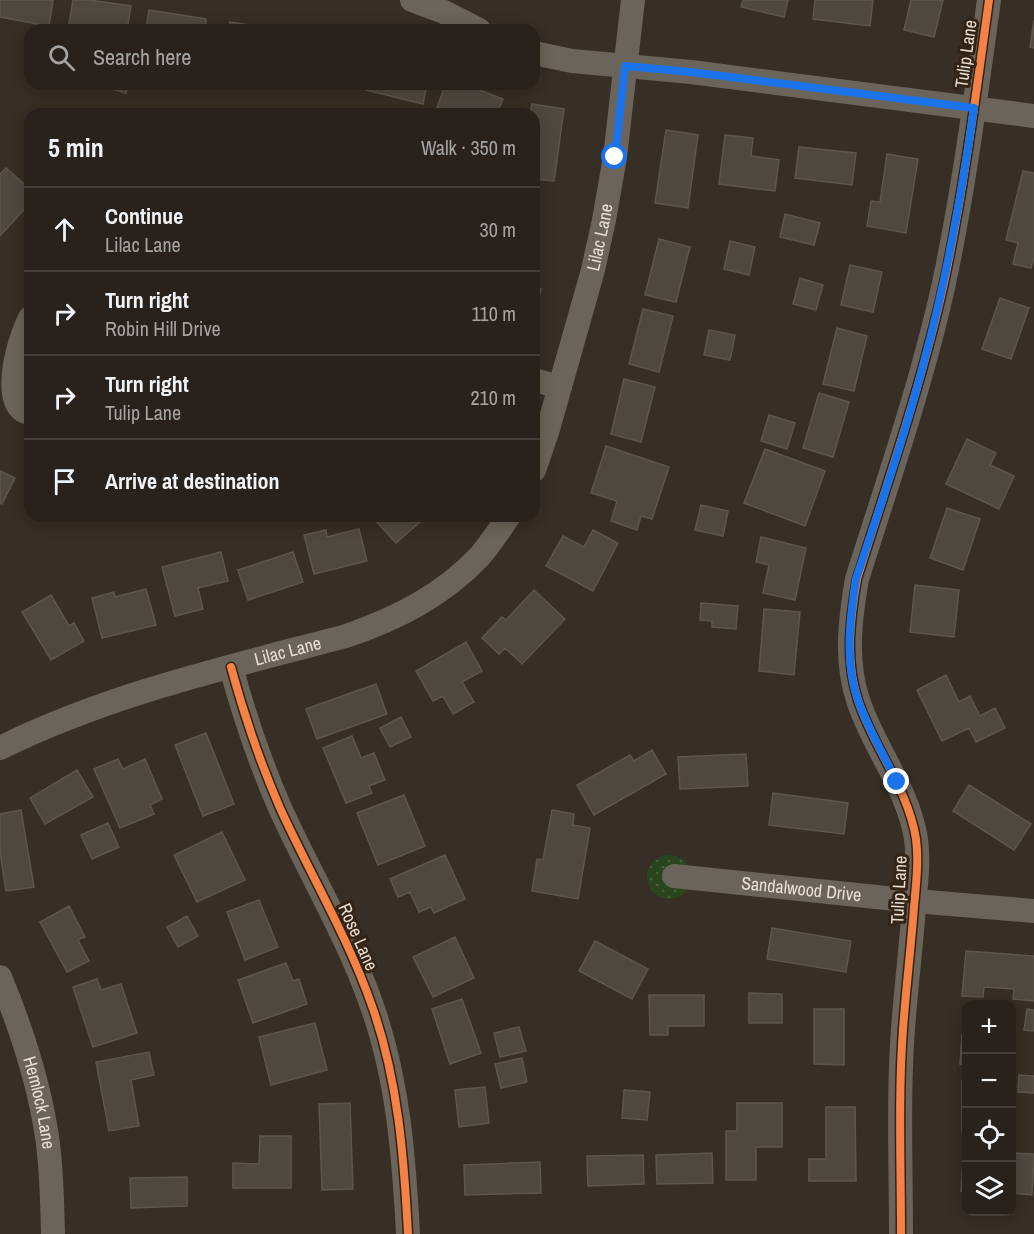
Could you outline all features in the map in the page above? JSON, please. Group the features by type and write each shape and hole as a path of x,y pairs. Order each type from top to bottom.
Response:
{"street":[{"path":"412,0 467,24"},
{"name":"Lilac Lane","path":"540,451 593,270 604,220 615,157 633,0"},
{"name":"Tulip Lane","path":"901,1234 903,1041 918,865 916,837 897,782 858,702 851,675 849,642 851,609 856,579 913,402 944,284 963,185 989,0"},
{"path":"540,53 572,60 691,72 1034,116"},
{"path":"24,329 2,375 6,403 14,410 24,412"},
{"path":"540,382 560,387"},
{"name":"Lilac Lane","path":"0,748 77,713 231,667 346,636 408,612 460,576 481,555 505,522"},
{"name":"Rose Lane","path":"231,667 245,717 280,807 350,952 380,1032 392,1077 402,1144 408,1234"},
{"name":"Sandalwood Drive","path":"674,876 1034,911"},
{"name":"Hemlock Lane","path":"0,977 33,1071 47,1135 51,1167 53,1234"}],"green space":[{"path":"24,348 24,393 11,372"},
{"path":"669,855 678,856 685,861 690,868 690,886 685,893 678,898 669,899 660,898 653,893 648,886 647,877 648,868 653,861 660,856"}],"building":[{"path":"0,0 53,0 49,24 0,17"},
{"path":"73,0 131,6 128,24 69,24"},
{"path":"743,0 788,0 784,17 741,7"},
{"path":"815,0 873,0 870,26 813,19"},
{"path":"911,0 943,0 934,37 904,30"},
{"path":"149,10 206,19 206,24 147,24"},
{"path":"1034,20 1034,48 1030,47"},
{"path":"366,90 426,90 423,104"},
{"path":"444,90 480,90 503,99 499,108 437,107"},
{"path":"532,104 564,109 554,181 540,180 540,108 531,108"},
{"path":"666,130 698,135 688,208 655,203"},
{"path":"725,135 753,138 751,156 779,160 775,191 719,184"},
{"path":"799,147 856,153 852,185 795,178"},
{"path":"887,154 918,159 906,233 867,226 871,201 880,202"},
{"path":"6,168 24,184 24,210 0,236 0,174"},
{"path":"1023,171 1034,173 1034,257 1031,268 1013,264 1018,243 1006,240"},
{"path":"785,214 820,223 814,245 780,237"},
{"path":"659,239 690,247 676,302 645,295"},
{"path":"730,241 755,247 749,275 724,269"},
{"path":"850,265 882,272 873,312 841,305"},
{"path":"800,278 823,285 816,310 793,304"},
{"path":"1000,298 1029,308 1011,359 982,349"},
{"path":"643,309 673,316 659,372 629,364"},
{"path":"837,328 867,336 854,391 823,384"},
{"path":"709,330 735,335 730,360 704,355"},
{"path":"624,379 655,387 641,442 611,434"},
{"path":"819,393 849,402 833,457 803,448"},
{"path":"769,415 795,423 787,449 761,441"},
{"path":"967,439 996,453 990,465 1014,476 999,509 946,484"},
{"path":"606,446 669,467 652,519 641,516 637,530 611,521 617,501 591,493"},
{"path":"765,449 825,471 805,526 744,503"},
{"path":"0,471 15,478 2,504 0,503"},
{"path":"701,505 728,511 723,536 695,530"},
{"path":"947,508 980,519 963,570 930,558"},
{"path":"377,522 420,522 396,543"},
{"path":"359,529 367,561 314,574 304,535 326,530 327,537"},
{"path":"593,530 618,543 593,591 546,566 563,536 584,547"},
{"path":"761,537 806,548 795,600 763,593 769,565 756,562"},
{"path":"221,552 228,581 198,588 203,609 175,616 162,567"},
{"path":"293,552 303,582 248,600 238,570"},
{"path":"915,585 959,590 954,637 910,632"},
{"path":"146,589 156,625 102,638 92,598 114,592 115,597"},
{"path":"534,590 565,619 522,664 505,648 499,654 482,638 502,617 506,620"},
{"path":"51,595 69,626 74,623 84,641 51,660 22,612"},
{"path":"701,603 738,606 736,629 712,627 712,621 700,620"},
{"path":"764,609 800,612 794,675 759,671"},
{"path":"466,642 482,671 462,682 474,702 453,714 443,696 433,701 416,671"},
{"path":"946,675 959,702 970,696 980,716 995,708 1005,728 976,742 969,728 942,741 917,690"},
{"path":"376,684 387,714 317,739 306,709"},
{"path":"401,717 411,737 390,747 380,728"},
{"path":"206,733 234,804 203,816 175,745"},
{"path":"352,736 361,758 374,753 385,780 369,786 372,793 346,803 323,748"},
{"path":"652,750 666,774 594,815 577,785 630,755 634,761"},
{"path":"746,754 748,786 680,789 678,757"},
{"path":"118,759 123,769 145,759 162,799 150,805 154,814 120,828 94,769"},
{"path":"77,770 93,797 45,824 30,798"},
{"path":"969,785 1031,824 1014,850 953,811"},
{"path":"773,793 848,803 844,834 769,825"},
{"path":"404,795 425,846 378,865 357,813"},
{"path":"21,810 34,887 6,891 0,852 0,814"},
{"path":"552,810 574,814 573,825 590,828 578,899 532,891 537,859 543,860"},
{"path":"108,823 119,847 92,859 81,835"},
{"path":"222,832 245,880 197,902 174,855"},
{"path":"445,855 465,899 434,913 431,907 419,912 410,892 398,897 390,879"},
{"path":"259,900 278,947 245,960 227,912"},
{"path":"69,906 85,937 78,940 89,961 67,972 40,922"},
{"path":"187,916 198,936 178,947 167,927"},
{"path":"772,928 851,941 846,972 767,959"},
{"path":"455,937 474,978 433,997 413,957"},
{"path":"595,941 648,969 632,999 579,971"},
{"path":"966,951 1034,956 1034,1001 1013,999 1014,989 984,987 983,997 962,996"},
{"path":"286,963 293,981 299,979 307,1004 253,1023 238,980"},
{"path":"97,979 101,990 121,984 137,1033 93,1047 73,987"},
{"path":"749,993 782,994 782,1023 749,1023"},
{"path":"649,995 704,995 704,1026 668,1026 668,1035 650,1035"},
{"path":"462,999 481,1053 450,1064 432,1009"},
{"path":"814,1009 844,1009 844,1065 814,1064"},
{"path":"1027,1009 1034,1010 1034,1031 1024,1030"},
{"path":"315,1023 327,1070 271,1085 259,1037"},
{"path":"519,1027 526,1051 500,1057 494,1033"},
{"path":"962,1035 962,1064 960,1064"},
{"path":"149,1052 154,1075 131,1080 139,1126 109,1131 96,1062"},
{"path":"522,1058 527,1082 501,1088 495,1064"},
{"path":"1019,1075 1034,1076 1034,1093 1018,1092"},
{"path":"485,1087 489,1123 459,1127 455,1090"},
{"path":"624,1090 650,1092 647,1120 622,1118"},
{"path":"350,1103 353,1189 322,1190 319,1104"},
{"path":"737,1103 782,1103 782,1147 756,1147 756,1180 726,1180 726,1131 737,1131"},
{"path":"826,1107 855,1107 856,1181 809,1181 809,1159 826,1159"},
{"path":"260,1136 291,1136 291,1188 233,1188 233,1163 259,1164"},
{"path":"712,1153 713,1183 657,1184 656,1155"},
{"path":"1016,1153 1034,1154 1032,1195 1016,1193"},
{"path":"643,1155 644,1184 588,1186 587,1156"},
{"path":"540,1162 541,1193 465,1195 464,1165"},
{"path":"187,1177 187,1206 131,1208 130,1178"}],"cycle path":[{"path":"901,1234 901,1055 917,847 906,802 872,734 858,700 850,655 852,609 857,579 915,395 944,283 964,177 989,0"},
{"path":"231,667 241,703 273,791 352,955 381,1034 398,1118 408,1234"}],"route":[{"path":"615,157 625,66 691,72 974,108 963,185 944,284 913,402 856,579 851,609 849,642 851,675 858,702 897,782"}]}
